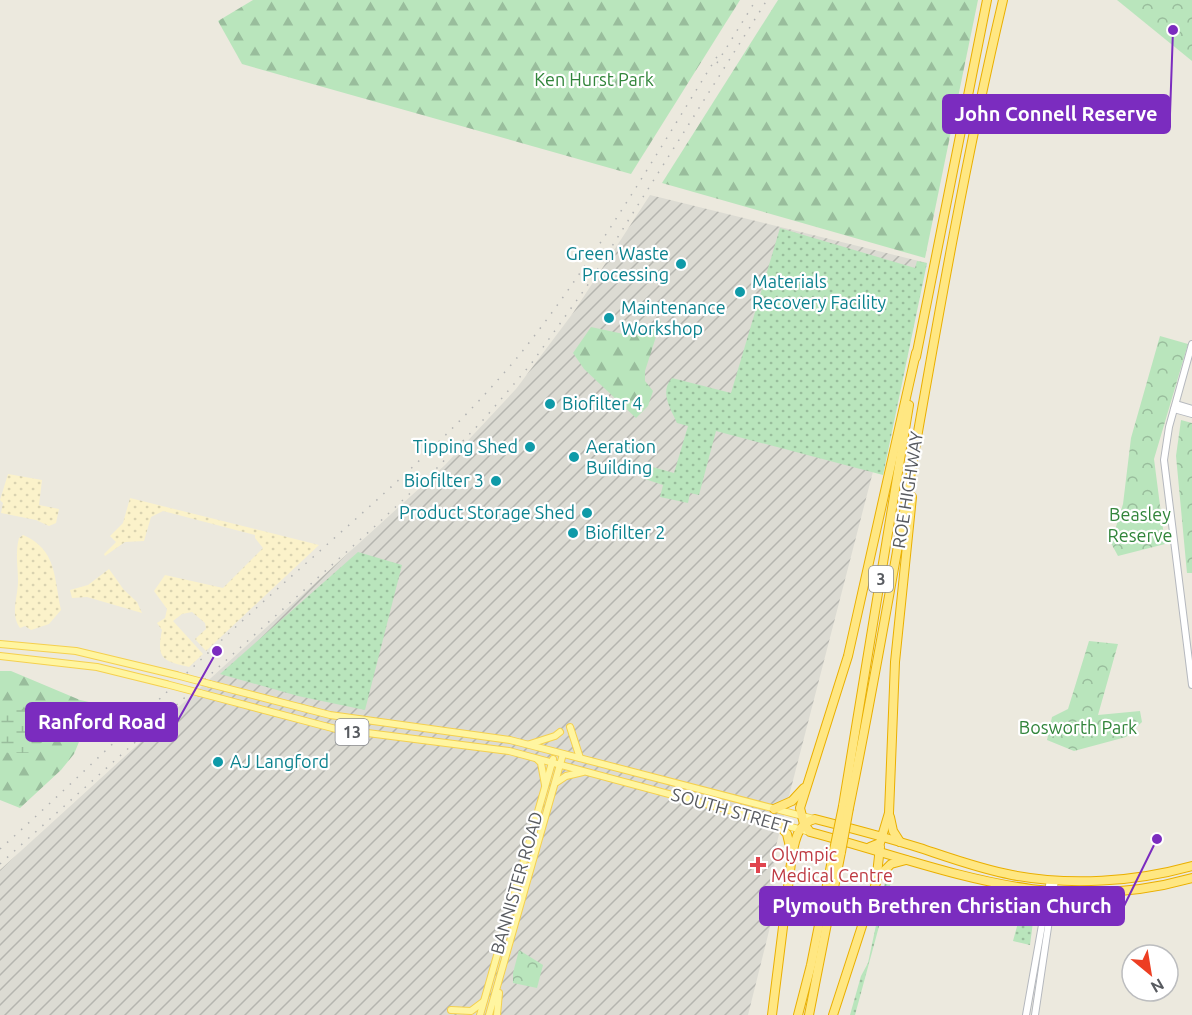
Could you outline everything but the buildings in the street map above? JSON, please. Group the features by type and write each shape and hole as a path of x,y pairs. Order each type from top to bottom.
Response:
{"highway":[{"name":"ROE HIGHWAY","path":"846,807 916,353 987,0"},
{"name":"ROE HIGHWAY","path":"798,1015 837,851 891,598 916,439 964,184 1003,0"},
{"path":"772,1015 792,855 801,823 800,808 848,656 916,353"},
{"path":"876,883 881,844 889,813 895,662 916,439"},
{"path":"774,809 798,796 808,779"},
{"path":"889,813 893,831 900,842"},
{"name":"SOUTH STREET","path":"1192,866 1169,872 1111,880 1053,880 997,872 900,842 881,844 866,847 810,832 801,823 814,819 870,833 881,844 907,859 989,882 1031,890 1074,894 1130,891 1192,878"},
{"path":"778,824 787,834 792,855"},
{"name":"ROE HIGHWAY","path":"809,1015 837,851"},
{"path":"833,1015 876,883 883,870 891,864 907,859"},
{"path":"1031,890 1042,899 1044,918"},
{"path":"1052,912 1060,901 1074,894"}],"main road":[{"path":"1192,344 1164,460 1192,686"},
{"path":"1175,407 1192,409"},
{"path":"1175,407 1192,414"},
{"name":"13","path":"0,644 76,651 330,715 387,724 474,733 529,744 555,752"},
{"name":"13","path":"0,656 97,667 336,729 376,736 478,746 552,762"},
{"path":"570,727 580,758"},
{"path":"529,744 555,736 560,732"},
{"name":"SOUTH STREET","path":"555,752 774,809 801,823"},
{"name":"BANNISTER ROAD","path":"480,1015 555,752"},
{"name":"BANNISTER ROAD","path":"489,1015 563,754"},
{"path":"534,757 542,764 545,789"},
{"name":"SOUTH STREET","path":"552,762 778,824 801,823"},
{"path":"555,783 562,777 587,772"},
{"path":"1026,1015 1053,880"},
{"path":"1035,1015 1052,912 1051,892"},
{"path":"496,990 499,994 497,1015"},
{"path":"451,1010 477,1009 485,999"}],"shaded area":[{"path":"650,195 927,263 775,850 772,919 748,1015 0,1015 0,870 445,465 516,389 573,313"}],"green space":[{"name":"Ken Hurst Park","path":"253,0 740,0 631,174 242,64 218,21"},
{"path":"778,0 978,0 925,258 662,183"},
{"path":"1117,0 1192,0 1192,61"},
{"path":"780,228 915,268 917,261 927,263 883,475 716,431 699,495 690,493 688,503 660,497 663,485 645,479 649,466 674,473 688,426 677,423 667,400 668,383 672,378 731,393"},
{"path":"661,321 645,371 645,381 653,391 648,406 636,418 584,369 573,353 591,327 633,336"},
{"name":"Beasley Reserve","path":"1160,336 1188,344 1154,459 1165,544 1118,556 1111,543 1123,504 1131,438"},
{"path":"1181,420 1192,423 1192,573 1187,573 1176,456"},
{"path":"358,552 402,565 365,710 298,696 220,674"},
{"name":"Bosworth Park","path":"1089,641 1118,644 1098,715 1140,711 1142,722 1126,737 1074,751 1047,740 1052,717 1068,709"},
{"path":"0,671 11,671 80,700 111,707 81,737 74,754 61,770 20,808 0,800"},
{"path":"22,709 38,722 49,736 30,753 8,753 0,747 0,712"},
{"path":"894,871 855,1015 850,1015 861,976 868,963 886,878"},
{"path":"1025,897 1034,901 1035,906 1030,945 1013,941"},
{"path":"519,950 543,965 537,988 513,983"}],"sand":[{"path":"8,474 42,480 39,505 59,509 56,523 49,526 36,520 1,513 3,503 0,500"},
{"path":"130,498 319,545 206,651 195,639 206,629 205,623 192,612 182,614 173,621 203,654 189,667 180,665 167,660 161,653 160,647 162,630 157,623 165,618 167,609 154,591 165,575 223,588 263,548 255,535 163,511 151,517 144,541 125,542 105,556 104,554 116,542 110,536 123,523"},
{"path":"23,535 34,541 48,556 55,576 61,610 49,624 31,630 25,626 20,628 15,617 18,581 17,549 19,538"},
{"path":"109,569 124,590 137,602 142,613 87,597 72,598 70,590 88,585"}],"railway":[{"path":"717,63 756,0"},
{"path":"0,864 373,528 435,470 485,418 531,364 587,286 767,0"},
{"path":"0,849 231,632 397,482 492,387 521,353 574,281 624,207 718,55"}],"place":[{"name":"John Connell Reserve","path":"1173,30"},
{"name":"Green Waste Processing","path":"681,264"},
{"name":"Materials Recovery Facility","path":"740,292"},
{"name":"Maintenance Workshop","path":"609,318"},
{"name":"Biofilter 4","path":"550,404"},
{"name":"Tipping Shed","path":"530,447"},
{"name":"Aeration Building","path":"574,457"},
{"name":"Biofilter 3","path":"496,481"},
{"name":"Product Storage Shed","path":"587,513"},
{"name":"Biofilter 2","path":"573,533"},
{"name":"Ranford Road","path":"217,651"},
{"name":"AJ Langford","path":"218,762"},
{"name":"Plymouth Brethren Christian Church","path":"1157,839"},
{"name":"Olympic Medical Centre","path":"758,865"}]}
